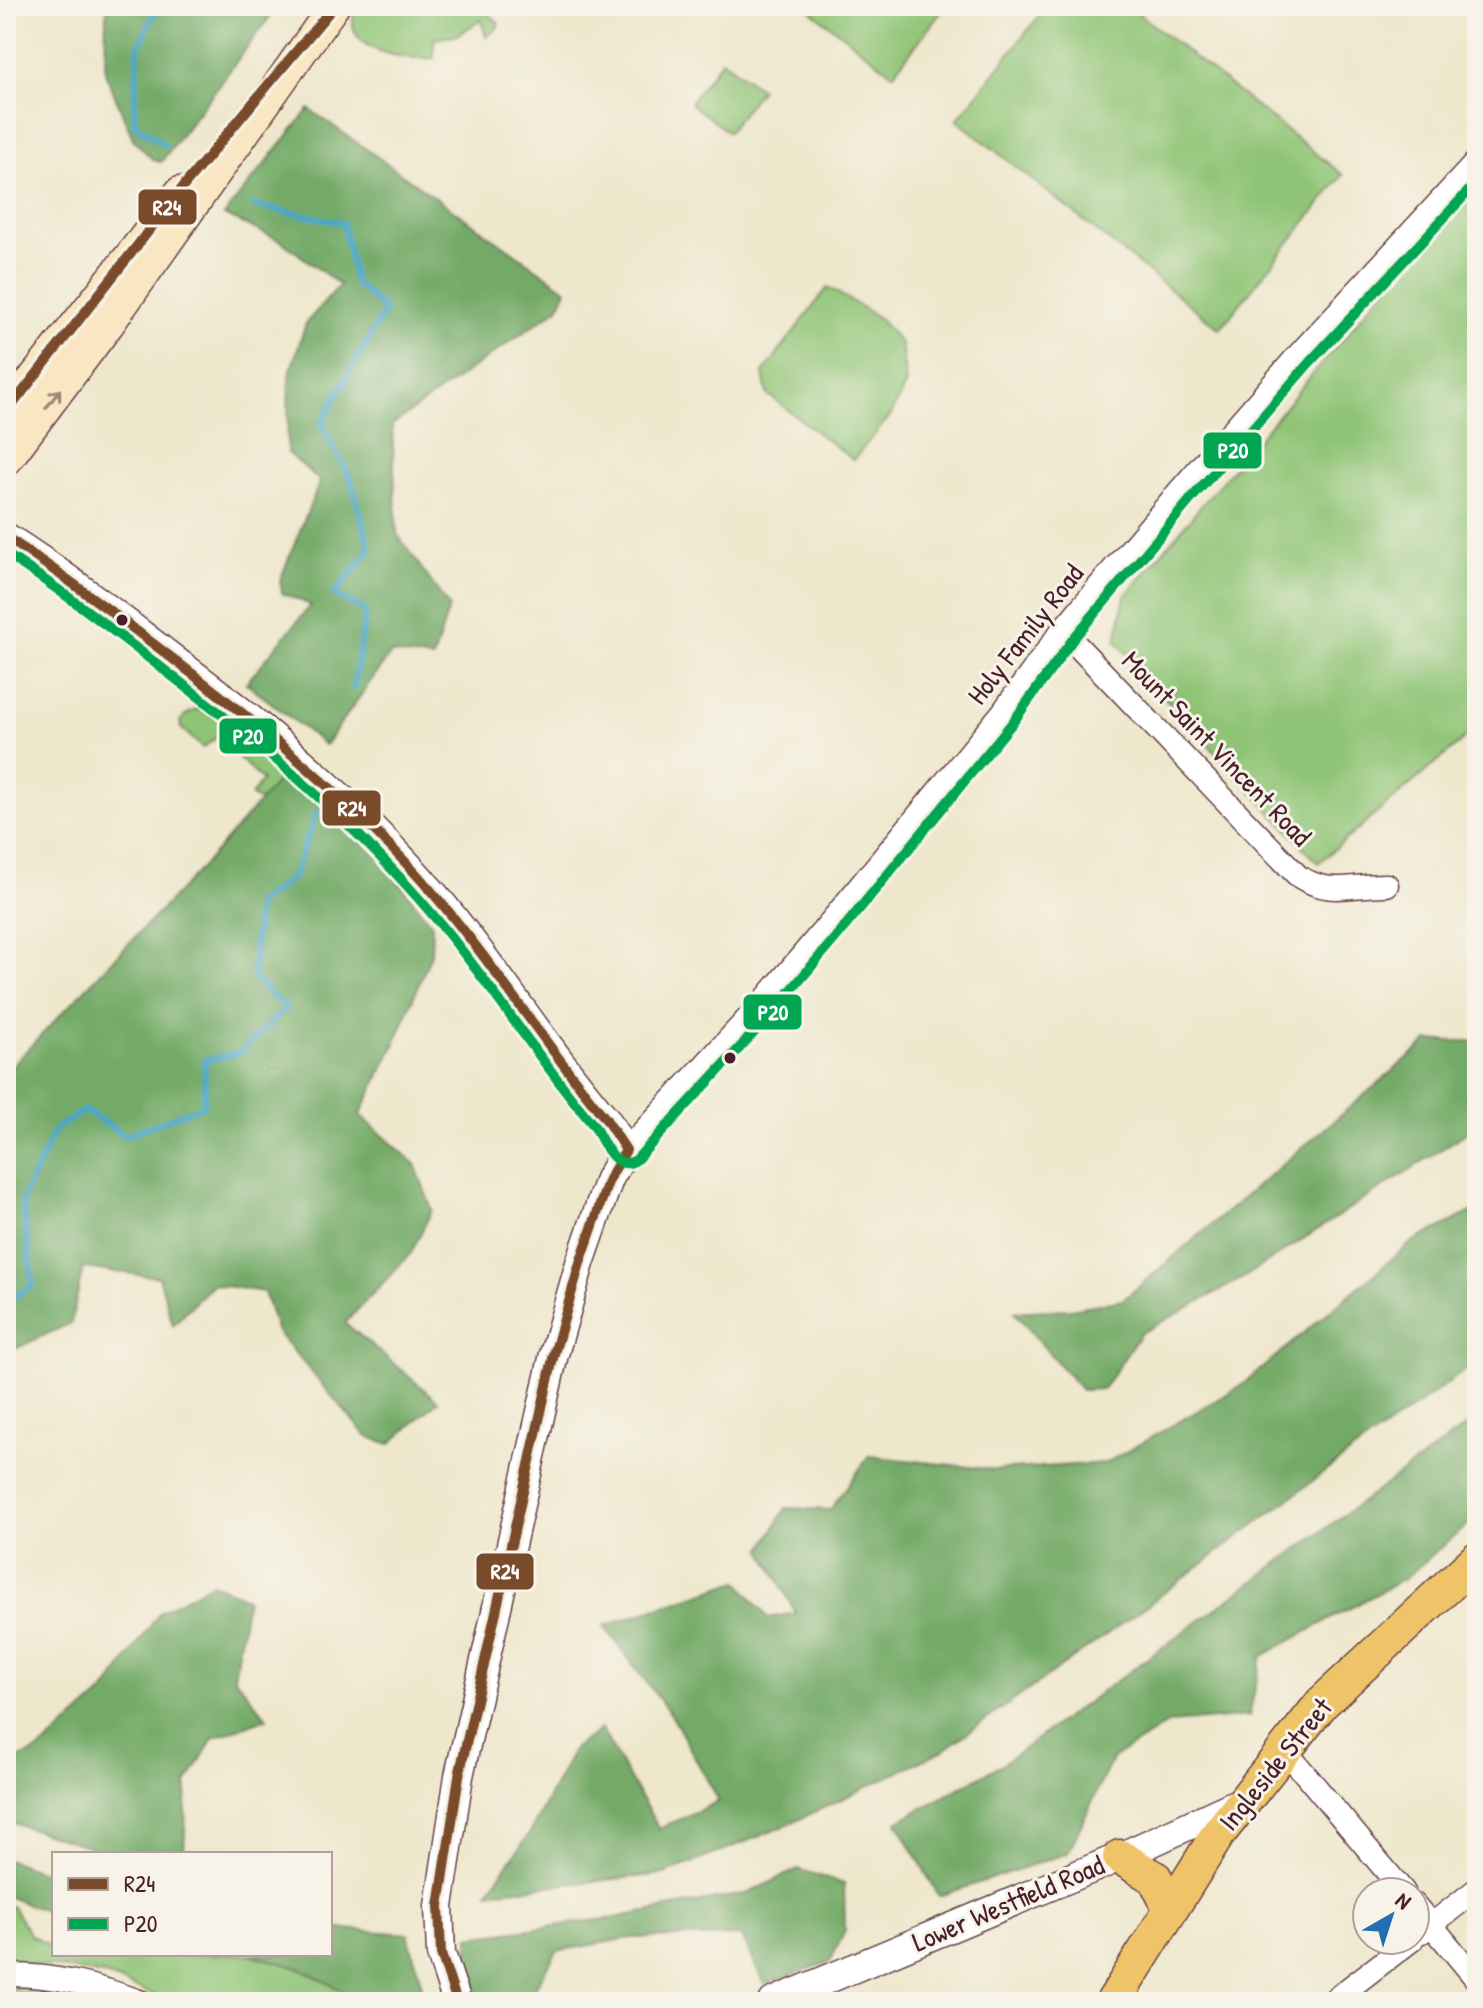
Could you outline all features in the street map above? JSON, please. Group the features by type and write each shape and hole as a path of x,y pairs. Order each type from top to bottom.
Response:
{"main road":[{"path":"6,461 109,324 334,6"},
{"path":"6,413 187,182 315,31"},
{"name":"Ingleside Street","path":"1113,2002 1218,1834 1284,1749 1322,1703 1357,1668 1477,1559"},
{"path":"1120,1857 1155,1878 1170,1908"}],"street":[{"name":"Holy Family Road","path":"626,1150 762,1003 1002,713 1062,630 1239,422 1477,161"},
{"path":"6,537 57,571 201,679 295,755 367,821 461,927 626,1150 609,1179 580,1263 554,1354 459,1776 439,1919 442,1962 457,2002"},
{"name":"Mount Saint Vincent Road","path":"1062,630 1298,876 1319,886 1344,889 1387,885"},
{"path":"1284,1749 1391,1876"},
{"name":"Lower Westfield Road","path":"773,2002 1120,1857 1242,1801"},
{"path":"1431,1925 1477,1889"},
{"path":"1431,1943 1477,1980"},
{"path":"1331,2002 1391,1956"},
{"path":"6,1975 70,1981 142,2002"}],"green space":[{"path":"109,6 278,6 161,162 152,159 133,139 105,72 106,14"},
{"path":"356,6 490,6 486,12 498,22 498,27 486,37 481,20 457,35 434,39 434,58 391,55 365,43 356,34 353,22"},
{"path":"805,6 946,6 893,74"},
{"path":"1047,6 1129,6 1343,175 1220,329 957,120"},
{"path":"722,60 761,89 728,132 690,103"},
{"path":"309,109 567,290 558,308 392,425 397,534 449,607 433,659 391,653 325,745 246,683 311,605 282,593 280,580 320,481 287,452 289,376 306,323 340,285 280,240 224,215"},
{"path":"1466,199 1477,209 1477,728 1318,863 1116,641 1125,596 1400,271"},
{"path":"828,287 879,318 901,344 906,383 891,415 853,460 767,394 763,373"},
{"path":"200,708 220,711 290,767 262,802 251,796 262,780 217,737 203,748 181,728 180,721"},
{"path":"290,767 372,847 432,925 431,954 393,1048 360,1115 415,1164 432,1210 411,1253 345,1323 438,1401 390,1444 366,1436 277,1332 264,1292 212,1284 173,1325 159,1277 83,1268 71,1323 6,1353 6,1072 205,864"},
{"path":"1428,1041 1477,1041 1477,1126 1243,1278 1141,1333 1103,1389 1081,1390 1014,1312 1070,1309 1123,1300"},
{"path":"1477,1209 1477,1362 1141,1610 942,1751 785,1826 664,1874 488,1892 530,1833 574,1748 601,1729 659,1829 719,1801 672,1716 604,1626 738,1581 768,1618 796,1613 762,1550 786,1508 830,1510 869,1456 996,1470 1106,1463 1241,1386 1412,1242"},
{"path":"1477,1418 1477,1517 1404,1579 1262,1656 1249,1716 1169,1723 1112,1759 1068,1853 939,1896 897,1822 1001,1765"},
{"path":"212,1583 247,1598 234,1677 267,1718 213,1738 187,1784 184,1852 107,1852 6,1821 6,1764 39,1750 105,1691 160,1612"},
{"path":"6,1859 52,1875 52,1913 6,1896"},
{"path":"798,1869 844,1884 845,1931 830,1962 764,1984 742,1936 630,1938 557,1951 527,2002 489,2002 476,1995 466,1964 470,1937 614,1918 749,1893"},
{"path":"6,1905 13,1907 31,1936 52,1947 52,1956 256,1956 302,1969 363,2002 171,2002 105,1975 6,1960"},
{"path":"332,1928 408,1934 426,2002 363,2002 302,1969 256,1956 332,1956"},
{"path":"6,1987 54,1990 102,2002 6,2002"}],"waterway":[{"path":"158,6 138,48 134,124 165,145"},
{"path":"253,205 343,223 355,283 385,310 321,423 351,480 370,550 334,594 366,611 353,688"},
{"path":"6,1301 33,1285 22,1199 56,1128 85,1110 125,1136 204,1105 205,1060 240,1053 286,1008 253,978 257,903 293,877 317,811"}],"transit line":[{"name":"R24","path":"6,413 187,182 334,6"},
{"name":"P20","path":"6,554 231,722 360,837 443,927 594,1126 610,1154 629,1163 636,1160 772,1013 1013,722 1073,639 1191,499 1309,363 1477,182"},
{"name":"R24","path":"6,537 93,598 211,688 278,743 373,829 455,919 626,1150 609,1179 580,1263 554,1354 459,1776 439,1906 441,1954 457,2002"}]}
